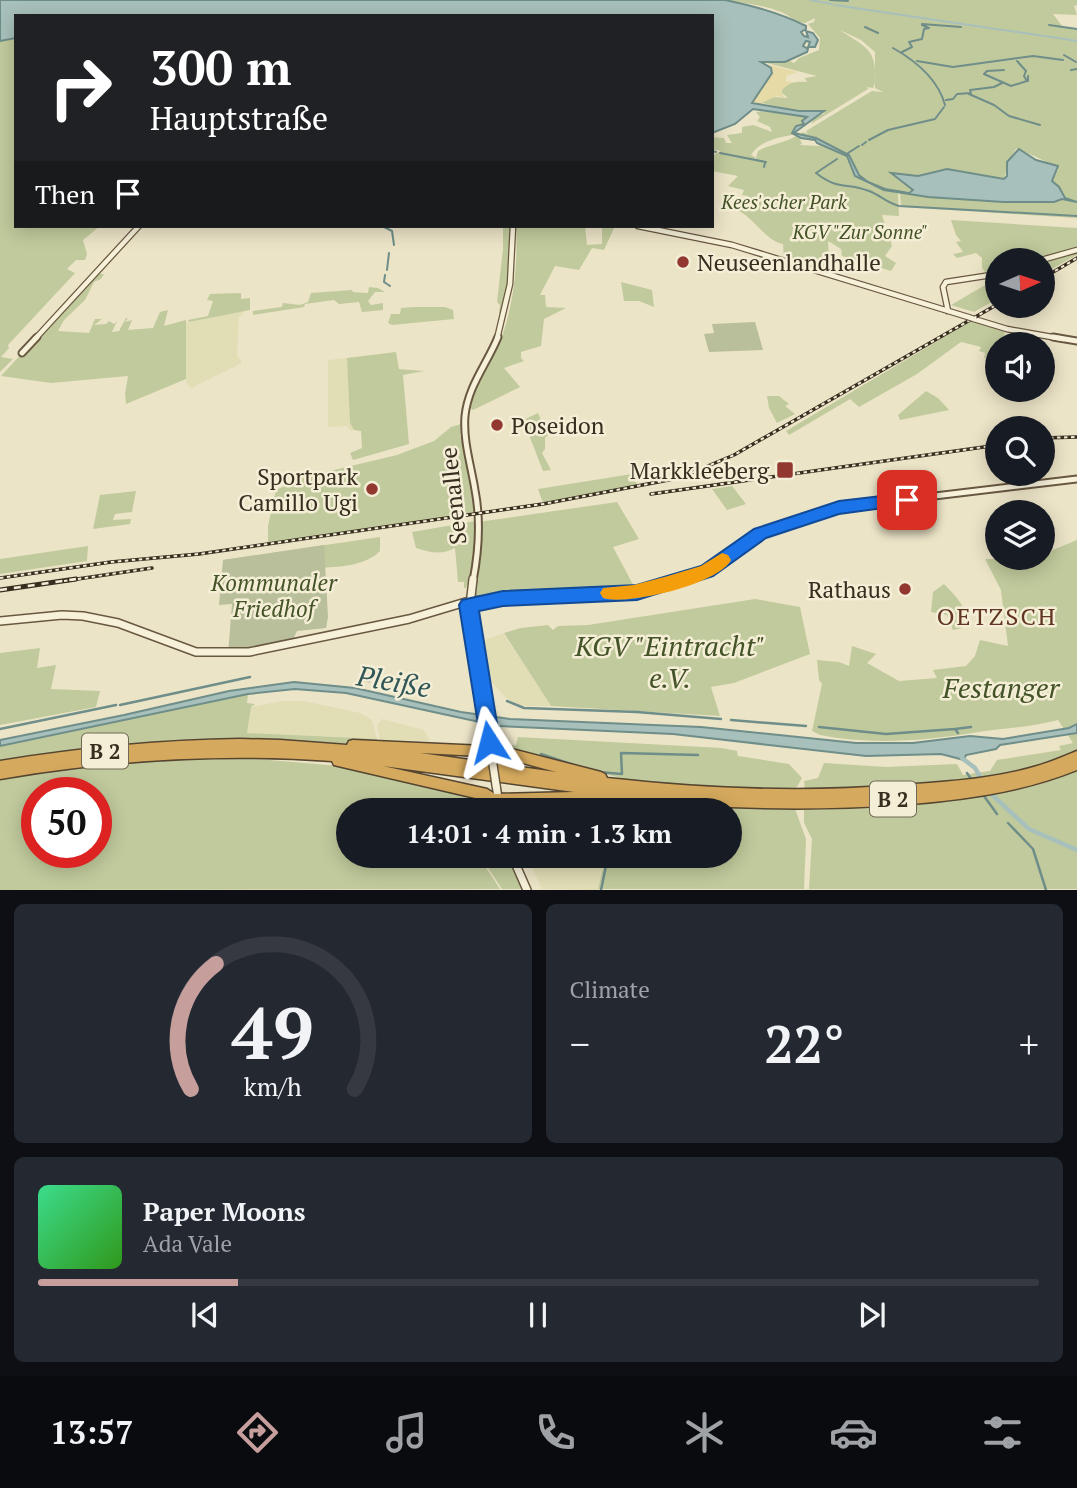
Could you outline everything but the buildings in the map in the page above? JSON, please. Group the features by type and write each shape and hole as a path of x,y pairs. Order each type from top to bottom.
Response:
{"highway":[{"path":"281,746 490,746 626,786"},
{"name":"B 2","path":"0,766 140,748 281,746 428,759 626,786 799,799"},
{"name":"B 2","path":"0,773 150,754 219,751 295,753 410,764 652,796 899,799 1042,778 1074,761"},
{"path":"295,753 389,771 496,797 652,796"}],"main road":[{"path":"22,353 137,228"},
{"name":"Seenallee","path":"496,797 469,603 479,544 475,489 465,446 466,407 472,385 491,352 504,314 513,264 513,228"},
{"path":"648,228 726,243 1003,327 1077,341"},
{"path":"1055,256 1077,250"},
{"path":"948,311 944,284 985,276"},
{"path":"0,621 51,615 83,616 118,623 196,652 228,654 275,648 469,603 503,598 637,592 707,571 757,535 839,508 1077,479"},
{"path":"517,868 527,890"}],"shaded area":[{"path":"243,310 243,315 239,316 237,355 242,363 191,388 186,383 186,323"},
{"path":"347,358 350,423 354,430 351,431 347,426 328,427 328,360"},
{"path":"504,633 551,706 521,706 507,699 488,678 479,642"},
{"path":"282,701 304,701 360,713 372,720 377,739 254,736 247,733 251,707"},
{"path":"382,719 424,730 430,741 380,740 377,725"},
{"path":"532,868 603,868 598,890 542,889"}],"green space":[{"path":"0,0 14,14 14,228 98,228 83,240 87,254 85,260 76,260 67,269 75,273 8,345 9,348 1,357 13,359 0,372"},
{"path":"725,0 1077,0 1077,5 1074,6 1077,15 1053,14 1063,27 1077,30 1077,218 901,207 900,193 1012,203 1054,202 1065,198 1051,178 1058,170 1016,149 1010,158 1004,179 947,169 918,176 891,173 913,190 902,192 879,187 864,179 857,173 851,158 837,148 811,138 797,136 803,132 808,134 806,131 872,91 883,92 875,88 875,83 873,88 867,87 868,89 811,124 814,118 825,113 761,103 774,97 788,98 781,92 786,86 807,82 805,78 817,76 767,63 788,60 794,63 799,58 819,50 820,38 808,24 814,22 815,18 805,23 794,21 772,9","holes":["840,30 861,40 875,52 875,70 868,50"]},
{"path":"773,111 808,116 804,123 796,126 792,135 770,140 759,146 751,155 755,157 755,161 758,151 796,136 816,141 800,139 802,144 799,145 820,146 819,143 847,156 858,178 870,185 898,193 899,216 882,215 892,246 885,256 896,263 891,271 842,256 841,249 830,242 830,275 784,261 783,244 771,239 739,211 741,203 746,204 748,196 742,195 744,190 728,186 738,176 714,171 714,155 721,151 714,149 714,137 724,138 726,143 732,143 727,135 742,133 742,127 753,125 772,132 770,127 757,121 760,117 756,112"},
{"path":"951,220 1077,228 1077,255 1055,267 1055,248 985,248 985,272 982,258 976,253 957,258 953,254 963,252 956,242 961,241"},
{"path":"503,228 511,228 509,276 502,313 499,313 500,305 497,302"},
{"path":"516,228 585,228 587,245 602,244 602,228 614,228 604,250 592,248 579,270 555,266 540,295 545,295 546,307 566,308 544,319 541,346 521,352 524,361 504,368 520,387 473,410 470,408 472,399 497,348 509,312 516,255"},
{"path":"95,274 104,274 94,282 85,300 64,320 58,331 89,333 95,319 102,319 94,325 106,324 109,321 114,324 117,321 112,332 119,331 126,318 125,322 132,320 128,330 153,328 160,312 168,310 164,326 186,320 186,379 126,404 128,376 51,383 1,376"},
{"path":"621,282 652,290 654,307 639,301 624,301"},
{"path":"985,285 985,306 974,312 951,305"},
{"path":"369,287 385,292 375,292 368,301 371,305 383,303 383,310 362,312 359,302 339,304 334,300 253,315 253,311 282,307 283,303 300,305 308,302 311,293 352,290 368,293"},
{"path":"241,293 241,299 250,298 250,310 189,322 188,320 208,316 213,301 207,300 210,294"},
{"path":"445,307 453,310 454,319 392,325 388,323 391,314 400,314 401,308"},
{"path":"973,320 1005,331 985,332 985,353 979,351 981,347 961,342 917,374 859,407 850,399 789,435 786,431"},
{"path":"755,322 763,350 709,352 704,334 714,333 712,324"},
{"path":"396,352 399,369 424,371 403,375 409,444 353,460 350,453 362,448 361,431 354,430 350,423 347,358"},
{"path":"926,391 938,398 949,410 900,420 898,415"},
{"path":"767,396 779,396 789,404 785,406 795,414 777,423 769,408"},
{"path":"538,413 544,428 557,426 545,438 545,449 542,453 551,470 543,471 529,435 517,423"},
{"name":"Sportpark Camillo Ugi","path":"461,424 460,437 476,512 268,543 268,526 276,490 305,477 397,455 434,441 451,427"},
{"path":"632,474 638,487 543,503 538,489"},
{"path":"732,486 746,504 727,510 712,489"},
{"path":"136,491 132,512 115,514 113,520 131,519 130,524 93,529 100,495"},
{"path":"617,502 639,539 613,547 637,592 469,601 476,569 478,522"},
{"path":"476,521 474,565 464,588 464,582 458,582 455,548 436,552 416,548 412,532"},
{"path":"380,537 380,551 367,560 350,565 306,568 223,560"},
{"name":"Festanger","path":"1077,540 1077,889 809,889 812,839 804,823 804,806 1001,791 1065,774 1031,769 968,782 805,792 804,781 818,778 824,763 886,767 957,764 963,775 990,771 997,760 1061,750 1059,746 1073,743 1058,720 915,740 858,740 820,735 812,731 822,684 819,680 817,660 849,666 852,646 876,654 867,663 899,681 937,678 933,670 966,666 975,656 980,640 1008,646 1001,590 991,570 1055,570 1055,549"},
{"name":"Kommunaler Friedhof","path":"324,545 328,617 326,628 297,631 291,644 228,654 232,604 219,605 223,560"},
{"path":"88,546 87,561 0,574 0,559"},
{"path":"944,584 964,610 965,622 962,628 953,630 947,615 931,612 933,592"},
{"name":"KGV \"Eintracht\" e.V.","path":"755,599 800,607 810,654 734,683 711,687 720,716 551,706 504,633 548,625 553,630 558,626 588,625"},
{"path":"40,648 37,668 56,665 51,689 100,691 96,707 0,725 0,653"},
{"path":"248,694 247,703 255,704 251,707 247,733 377,739 378,745 273,740 0,764 0,746"},
{"path":"518,737 722,748 737,751 738,756 789,764 802,778 794,792 641,783 500,748 501,745 516,745"},
{"path":"223,756 351,767 483,798 336,798 336,868 486,868 500,889 0,890 0,777 72,769 83,764"},
{"path":"742,804 794,806 806,839 804,889 598,889 603,868 742,868"},
{"path":"488,868 513,868 523,889 502,889"}],"sand":[{"path":"761,63 798,72 786,76 786,81 792,82 781,90 784,97 776,96 761,103 774,107 752,103 770,76"}],"water":[{"path":"0,0 725,0 767,10 796,21 806,26 801,32 804,36 808,37 806,31 813,33 818,40 815,47 808,47 810,42 806,41 803,46 808,49 807,52 785,62 761,62 771,68 772,73 752,103 799,111 824,111 794,133 816,138 849,155 859,175 868,182 885,189 909,193 913,190 891,173 918,176 947,169 1004,179 1007,176 1007,162 1019,149 1036,160 1058,166 1052,181 1065,198 1077,202 1062,199 1054,202 1003,202 928,197 884,190 855,176 847,156 815,140 801,138 792,133 796,126 804,124 802,121 807,117 753,109 735,124 714,132 714,14 14,14 14,38 0,41"},
{"path":"294,682 355,688 461,712 510,719 701,727 856,743 913,743 970,736 1003,739 1069,728 1077,724 1077,733 1000,745 996,749 966,755 964,760 941,754 866,756 673,734 498,726 346,693 295,689 248,694 0,746 0,740 229,691"}],"waterway":[{"path":"810,0 832,4"},
{"path":"830,0 848,1"},
{"path":"835,5 1044,36"},
{"path":"922,24 961,27"},
{"path":"902,52 912,47 909,42 922,39 924,29 929,28 922,25"},
{"path":"1049,25 1077,29"},
{"path":"865,27 878,33"},
{"path":"1046,36 1077,41"},
{"path":"893,48 932,79 945,105"},
{"path":"1064,55 1076,62"},
{"path":"917,61 953,67 1033,56 1063,60"},
{"path":"1004,70 987,71 984,74 1011,86 1027,81 1024,76 1026,71 1017,61"},
{"path":"1071,70 1077,69"},
{"path":"1028,76 1028,81"},
{"path":"946,100 953,99 957,94 971,93 970,90 994,87 1002,83"},
{"path":"969,94 994,105 1009,116 1040,125"},
{"path":"869,140 888,130 935,119 944,107"},
{"path":"862,145 866,142"},
{"path":"848,153 859,146"},
{"path":"720,153 766,162"},
{"path":"837,159 816,173 831,182 869,191 899,206 1077,216"},
{"path":"764,167 765,163"},
{"path":"386,228 392,231 394,245"},
{"path":"387,270 389,253"},
{"path":"385,275 384,282 390,286"},
{"path":"120,705 250,677"},
{"name":"Pleiße","path":"360,679 369,681"},
{"path":"507,701 524,708 637,712 721,719"},
{"path":"0,729 116,705"},
{"path":"731,720 806,726"},
{"path":"819,727 886,734 955,729"},
{"path":"955,729 971,727"},
{"path":"955,729 958,733"},
{"path":"599,772 622,774 621,753 698,755"},
{"path":"541,754 580,767"},
{"path":"962,758 975,768 982,780"},
{"path":"967,773 971,779"},
{"path":"990,793 1029,829 1077,850"},
{"path":"984,796 997,814"},
{"path":"1008,823 1033,849 1046,890"},
{"path":"601,890 606,868"}],"railway":[{"path":"1055,271 1077,258"},
{"path":"0,578 111,562 199,554 543,504 679,478 734,455 985,311"},
{"path":"1055,438 1077,437"},
{"path":"651,494 985,447"},
{"path":"64,581 152,568"},
{"path":"0,590 76,579"}],"slow traffic":[{"path":"609,593 634,593 707,571 722,560"}],"place":[{"name":"Neuseenlandhalle","path":"683,262"},
{"name":"Poseidon","path":"497,425"},
{"name":"Markkleeberg","path":"785,470"},
{"name":"Sportpark Camillo Ugi","path":"372,489"},
{"name":"Rathaus","path":"905,589"}],"district":[{"name":"OETZSCH","path":"997,616"}],"route":[{"path":"489,742 469,605 503,598 637,592 707,571 760,533 839,508 907,500"}],"park label":[{"name":"Kees'scher Park","path":"784,201"},
{"name":"KGV \"Zur Sonne\"","path":"860,231"}]}
